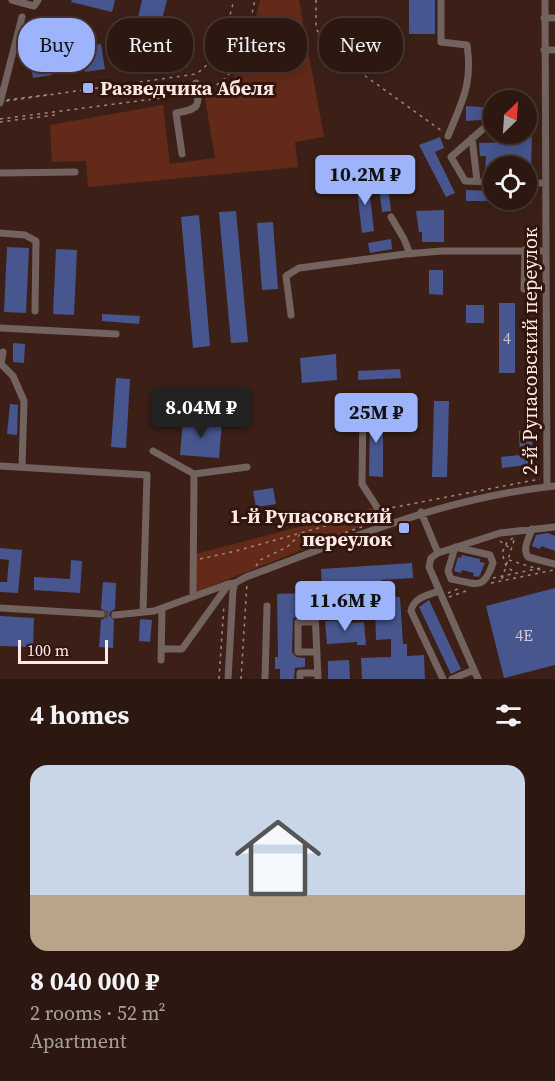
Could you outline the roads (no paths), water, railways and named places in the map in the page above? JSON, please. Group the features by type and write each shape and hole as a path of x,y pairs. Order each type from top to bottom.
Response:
{"street":[{"path":"12,0 34,6 38,0"},
{"path":"441,0 441,42 467,45 470,62 468,87 448,136"},
{"name":"2-й Рупасовский переулок","path":"544,0 547,487"},
{"path":"0,102 22,17"},
{"path":"544,18 555,18"},
{"path":"544,50 555,50"},
{"path":"182,154 176,113 193,110 197,106 199,99 196,82"},
{"path":"483,129 451,157 465,181 483,181"},
{"path":"472,138 477,181"},
{"path":"0,173 75,172"},
{"path":"537,183 545,183"},
{"path":"391,217 410,254"},
{"path":"0,233 25,235 36,242 35,311"},
{"path":"524,289 525,250"},
{"path":"291,315 286,276 299,268 410,254 546,251"},
{"path":"0,328 116,334"},
{"path":"3,352 2,364 13,376 24,400 22,467"},
{"path":"363,408 362,480 387,524"},
{"path":"153,451 194,474 247,467"},
{"path":"0,466 147,475 143,612"},
{"path":"193,596 194,474"},
{"path":"115,615 162,608 232,584 421,512 457,503 555,486"},
{"path":"421,512 438,553"},
{"path":"478,679 429,567 431,558 438,553 497,534 516,534 532,529 553,528"},
{"path":"532,529 525,550 526,554 528,557 555,564"},
{"path":"455,547 490,555 493,562 487,582 477,584 451,579 448,571 455,547"},
{"path":"162,649 182,649 220,595 232,584"},
{"path":"228,679 232,584"},
{"path":"300,679 300,673 318,676 314,588"},
{"path":"441,595 417,600 411,610 443,679"},
{"path":"265,679 267,606"},
{"path":"0,608 101,614"},
{"path":"161,660 162,608"},
{"path":"315,622 298,622 298,652 316,652"},
{"path":"452,679 474,670"}],"tunnel":[{"path":"101,614 115,615"}],"place":[{"name":"Разведчика Абеля","path":"88,88"},
{"name":"1-й Рупасовский переулок","path":"404,528"}]}
